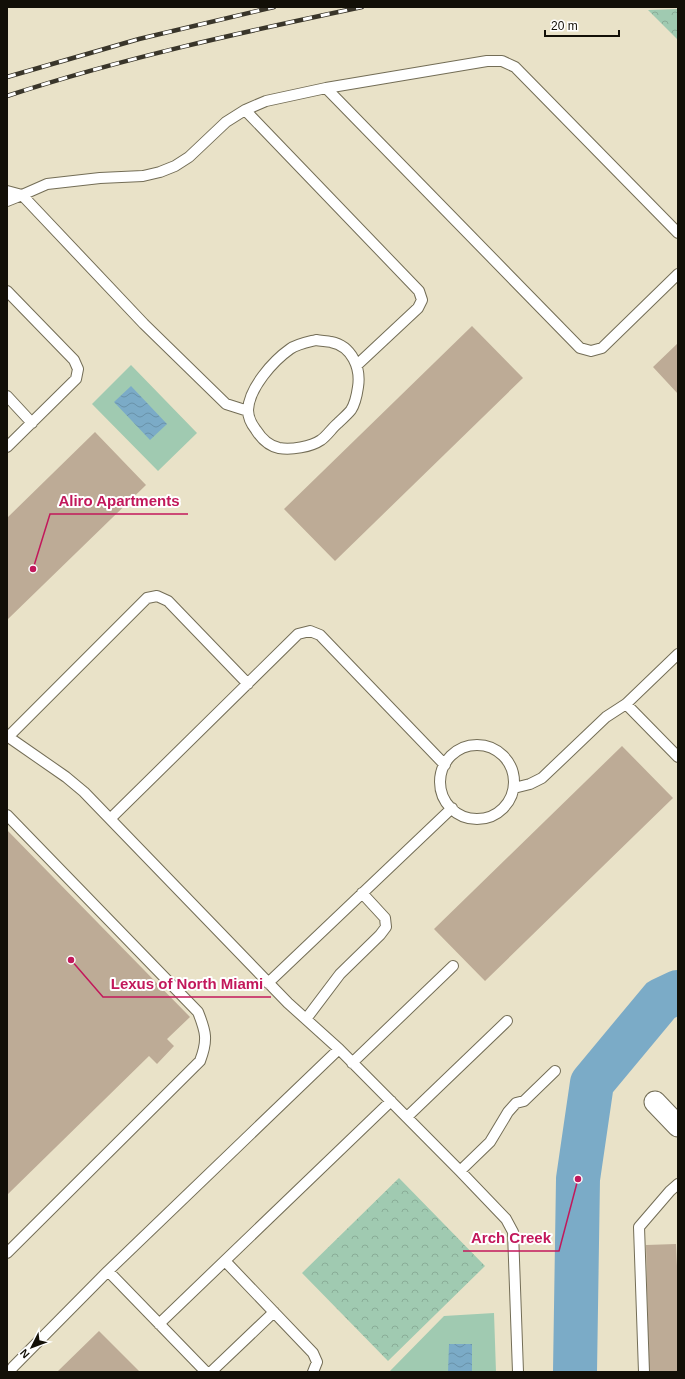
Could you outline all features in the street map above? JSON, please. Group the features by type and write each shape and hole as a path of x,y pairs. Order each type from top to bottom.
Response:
{"street":[{"path":"655,1102 678,1126"}],"lane":[{"path":"7,201 47,184 100,178 142,176 160,172 175,166 188,157 226,122 245,110 266,101 326,88 416,72 487,61 502,61 515,67 678,233"},
{"path":"326,88 580,348 591,352 602,348 678,274"},
{"path":"245,110 419,291 422,300 418,308 357,365"},
{"path":"7,191 22,195 144,324 226,404 248,411"},
{"path":"7,291 74,360 78,370 76,379 7,447"},
{"path":"316,340 332,342 351,354 357,365 359,381 357,395 351,410 320,441 295,449 279,448 269,444 260,437 252,425 248,411 252,396 258,383 291,348 316,340"},
{"path":"7,396 32,422"},
{"path":"248,684 168,602 157,596 147,598 7,737 66,777 84,792 268,983 391,1101 506,1219 512,1232 518,1372"},
{"path":"110,819 298,634 310,631 320,636 445,764"},
{"path":"514,788 530,784 542,778 606,717 626,704 678,654"},
{"path":"626,704 678,757"},
{"path":"482,745 494,749 503,756 510,765 514,776 514,788 510,799 504,808 494,815 483,819 472,819 461,815 452,808 445,799 441,788 441,777 445,764 451,756 460,749 482,745"},
{"path":"268,983 452,808"},
{"path":"7,815 198,1012 205,1029 206,1047 200,1061 7,1253"},
{"path":"306,1019 340,974 380,935 386,927 385,918 362,893"},
{"path":"352,1063 453,966"},
{"path":"407,1117 507,1021"},
{"path":"10,1372 12,1367 108,1271 338,1050"},
{"path":"460,1171 490,1142 508,1112 516,1103 524,1101 555,1071"},
{"path":"159,1324 391,1101"},
{"path":"644,1372 639,1227 670,1191 678,1184"},
{"path":"225,1261 313,1353 317,1362 313,1372"},
{"path":"108,1271 206,1372"},
{"path":"211,1372 274,1312"}],"green space":[{"path":"678,9 678,40 648,10"},
{"path":"131,365 197,433 158,471 92,404"},
{"path":"399,1178 485,1266 388,1361 302,1273"},
{"path":"494,1313 496,1372 390,1371 444,1316"}],"water":[{"path":"131,386 167,424 150,440 114,402"},
{"path":"449,1344 472,1344 472,1372 448,1372"}],"building":[{"path":"472,326 523,378 335,561 284,509"},
{"path":"678,343 678,394 653,367"},
{"path":"95,432 146,485 7,620 7,518"},
{"path":"622,746 673,798 485,981 434,929"},
{"path":"7,830 190,1017 167,1039 174,1046 157,1064 149,1056 7,1195"},
{"path":"676,1244 678,1266 678,1372 649,1372 646,1245"},
{"path":"99,1331 140,1372 57,1372"}],"waterway":[{"path":"575,1372 578,1179 592,1083 661,1000 678,992"}],"railway":[{"path":"7,77 139,39 274,7"},
{"path":"7,96 51,82 139,58 228,36 362,7"}],"place":[{"name":"Aliro Apartments","path":"33,569"},
{"name":"Lexus of North Miami","path":"71,960"},
{"name":"Arch Creek","path":"578,1179"}]}
